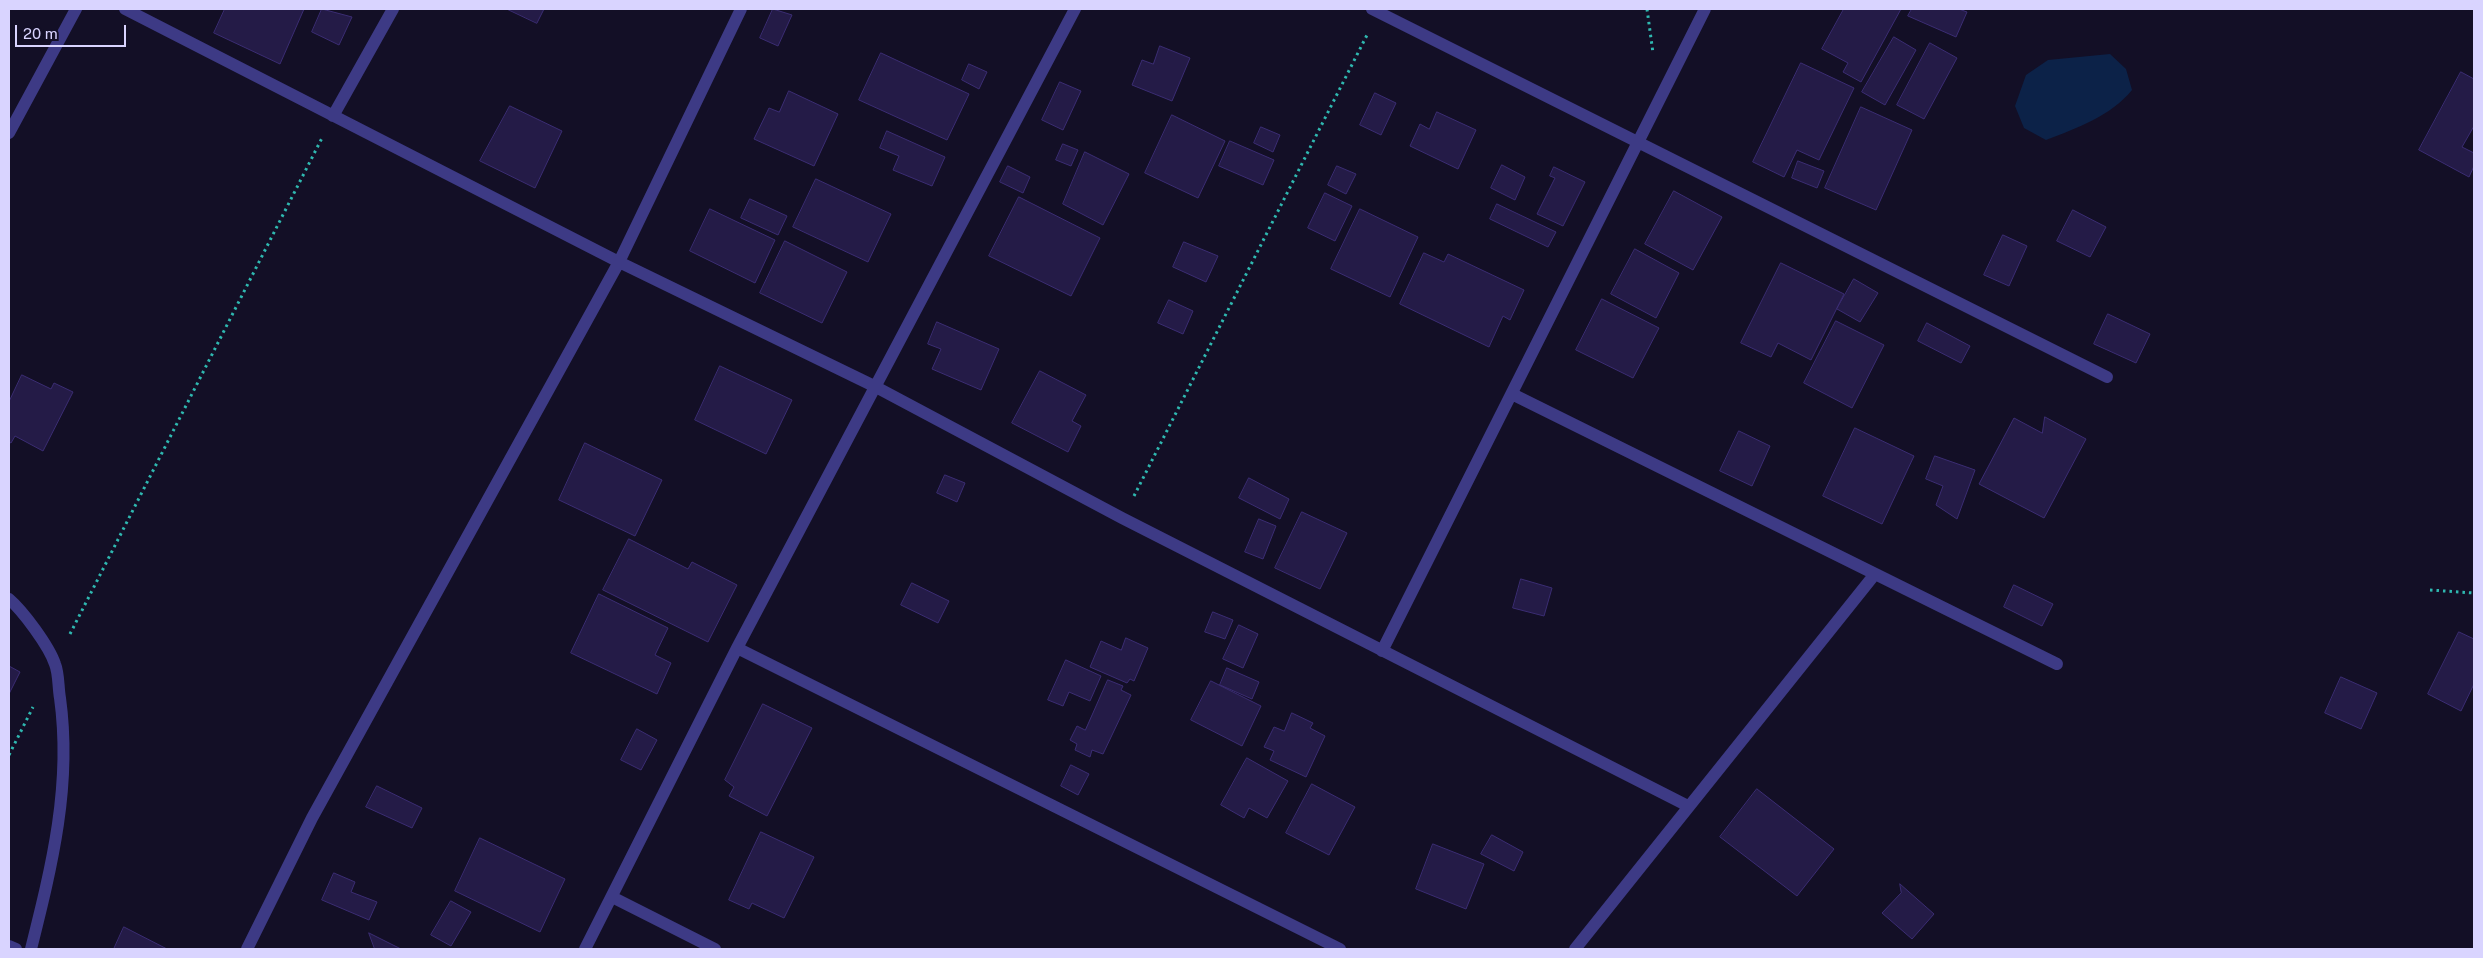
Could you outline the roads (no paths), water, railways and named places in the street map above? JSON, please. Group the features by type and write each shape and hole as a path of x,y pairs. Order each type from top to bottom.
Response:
{"street":[{"path":"9,133 76,9"},
{"path":"125,9 619,262 874,386 1122,518 1688,806"},
{"path":"334,116 393,9"},
{"path":"247,949 312,818 619,262 741,9"},
{"path":"585,949 736,648 1075,9"},
{"path":"1382,651 1705,9"},
{"path":"1375,10 2107,377"},
{"path":"1512,394 2057,664"},
{"path":"1575,949 1875,574"},
{"path":"9,599 23,612 55,663 62,716 65,778 53,862 31,949"},
{"path":"736,648 1340,949"},
{"path":"612,898 715,949"},
{"path":"9,946 16,949"}],"water":[{"path":"2110,54 2126,69 2132,90 2124,99 2093,120 2046,140 2024,128 2015,106 2026,75 2048,60"}]}
